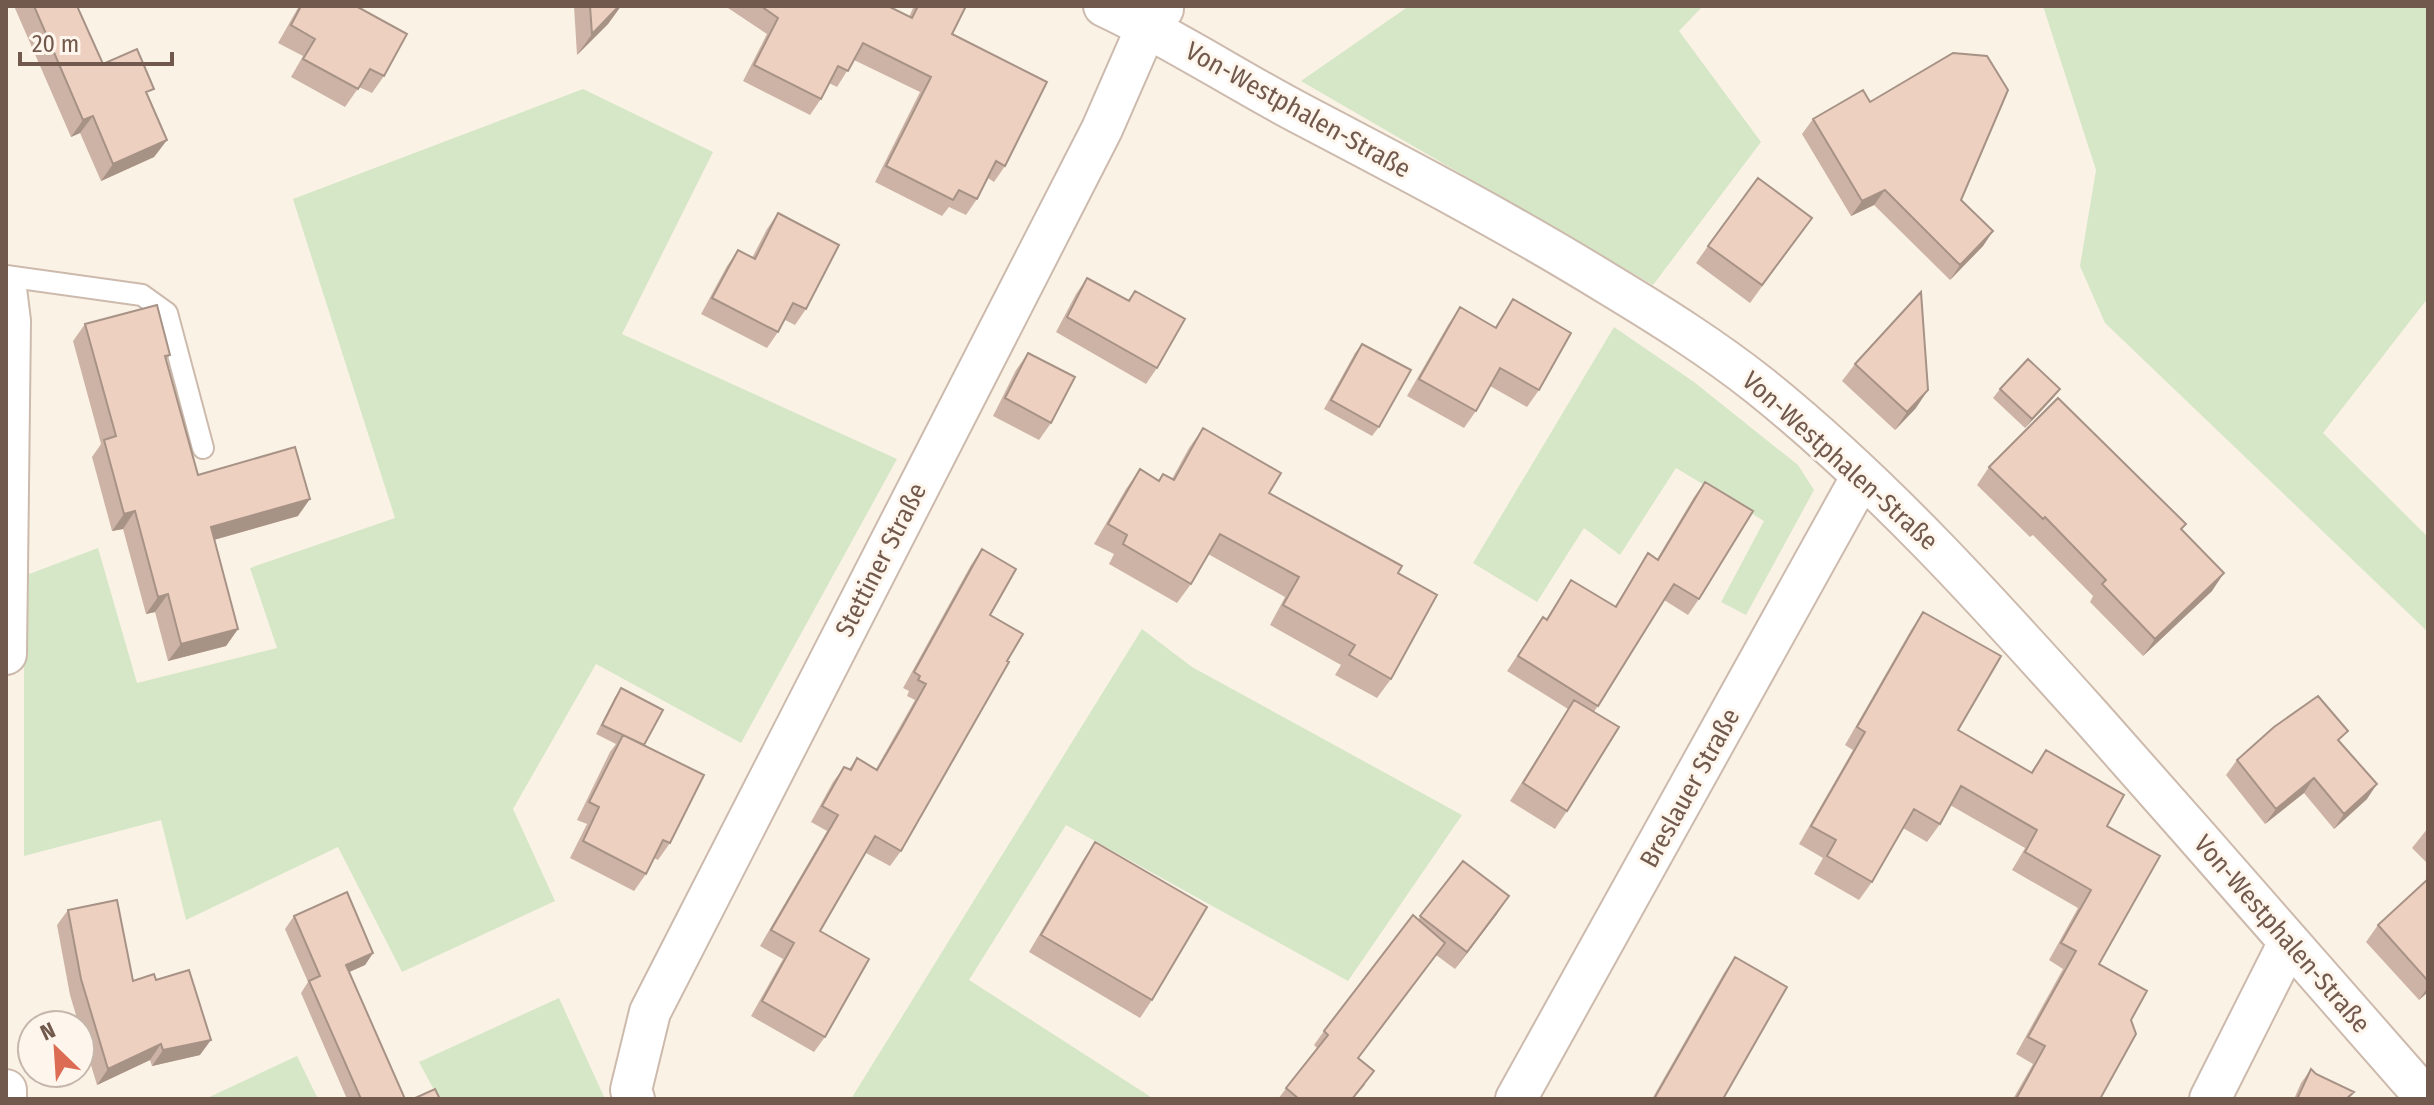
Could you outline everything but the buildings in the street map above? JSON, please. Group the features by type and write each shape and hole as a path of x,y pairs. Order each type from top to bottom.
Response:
{"street":[{"name":"Von-Westphalen-Straße","path":"1104,6 1156,16 1275,101 1440,187 1689,333 1762,388 1941,551 2427,1099"},
{"name":"Stettiner Straße","path":"634,1099 631,1090 650,1012 1102,129 1156,16"},
{"path":"6,289 10,321 6,654"},
{"name":"Breslauer Straße","path":"1516,1099 1862,476"},
{"path":"2210,1099 2289,942"},
{"path":"6,1090 6,1099"}],"lane":[{"path":"6,276 142,295 167,313 203,448"}],"green space":[{"path":"1409,6 1703,6 1679,31 1761,142 1653,285 1301,81"},
{"path":"2043,6 2428,6 2428,298 2323,433 2428,537 2428,632 2105,323 2080,266 2096,170"},
{"path":"583,89 713,152 622,334 897,459 741,743 596,664 513,809 555,901 402,972 338,847 186,920 161,820 24,856 24,576 98,548 137,683 277,648 250,568 395,518 293,199"},
{"path":"1614,327 1694,382 1798,465 1814,490 1746,615 1721,602 1764,521 1676,468 1620,555 1584,528 1537,602 1473,563"},
{"path":"1142,629 1192,667 1462,815 1348,981 1066,825 969,980 1154,1099 851,1099"},
{"path":"559,998 605,1099 439,1099 419,1062"},
{"path":"297,1056 318,1099 205,1099"}]}
